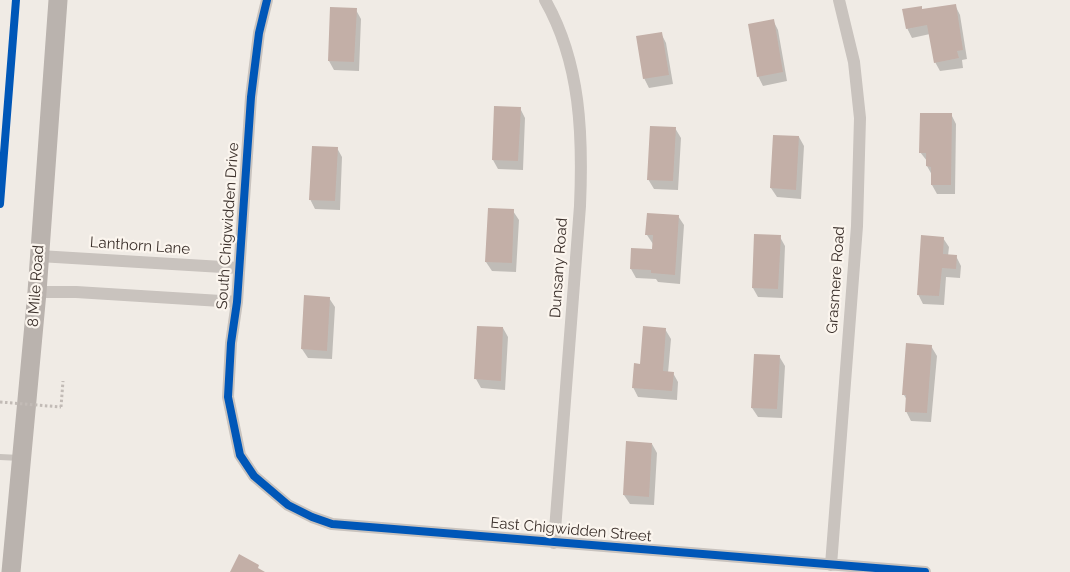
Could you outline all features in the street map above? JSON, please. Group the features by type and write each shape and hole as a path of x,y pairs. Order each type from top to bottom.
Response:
{"main road":[{"name":"8 Mile Road","path":"11,572 37,292 58,0"}],"street":[{"name":"South Chigwidden Drive","path":"240,455 228,397 231,343 237,302 251,97 259,33 267,0"},
{"name":"Dunsany Road","path":"545,0 556,19 578,95 582,159 554,543"},
{"name":"Grasmere Road","path":"831,565 857,226 860,118 854,62 839,0"},
{"name":"Lanthorn Lane","path":"39,256 239,268"},
{"path":"37,292 76,292 237,302"},
{"name":"East Chigwidden Street","path":"240,455 254,476 288,505 312,517 332,524 925,572"}],"lane":[{"path":"0,457 21,458"}],"path":[{"path":"0,402 61,407 63,381"}],"building":[{"path":"956,4 963,50 957,51 959,58 934,63 927,25 906,29 902,9 922,6 922,9"},
{"path":"330,7 357,8 354,62 328,61"},
{"path":"774,19 783,72 757,77 748,24"},
{"path":"662,32 669,75 643,79 636,36"},
{"path":"494,106 521,107 518,161 492,160"},
{"path":"920,113 952,113 951,185 931,185 931,167 926,166 926,153 919,153"},
{"path":"650,126 676,127 673,181 647,180"},
{"path":"773,135 799,136 796,190 770,188"},
{"path":"312,146 338,147 335,201 309,200"},
{"path":"488,208 514,209 512,263 485,262"},
{"path":"647,213 679,215 675,275 651,273 651,270 630,269 631,248 652,249 653,235 645,235"},
{"path":"754,234 781,235 778,289 752,288"},
{"path":"921,235 944,237 943,254 957,255 956,269 942,268 939,296 917,295"},
{"path":"304,295 330,297 327,351 301,349"},
{"path":"477,326 503,327 501,381 474,379"},
{"path":"643,326 666,328 663,371 674,372 672,391 632,388 634,363 640,364"},
{"path":"906,343 932,345 927,413 905,412 906,395 902,395"},
{"path":"754,354 780,355 777,409 751,408"},
{"path":"626,441 652,443 649,497 623,495"},
{"path":"239,554 259,565 258,568 265,572 230,572"}],"cycle path":[{"path":"0,204 16,0"},
{"path":"267,0 259,33 251,97 237,302 231,343 228,397 240,455 254,476 288,505 312,517 332,524 925,572"}]}
